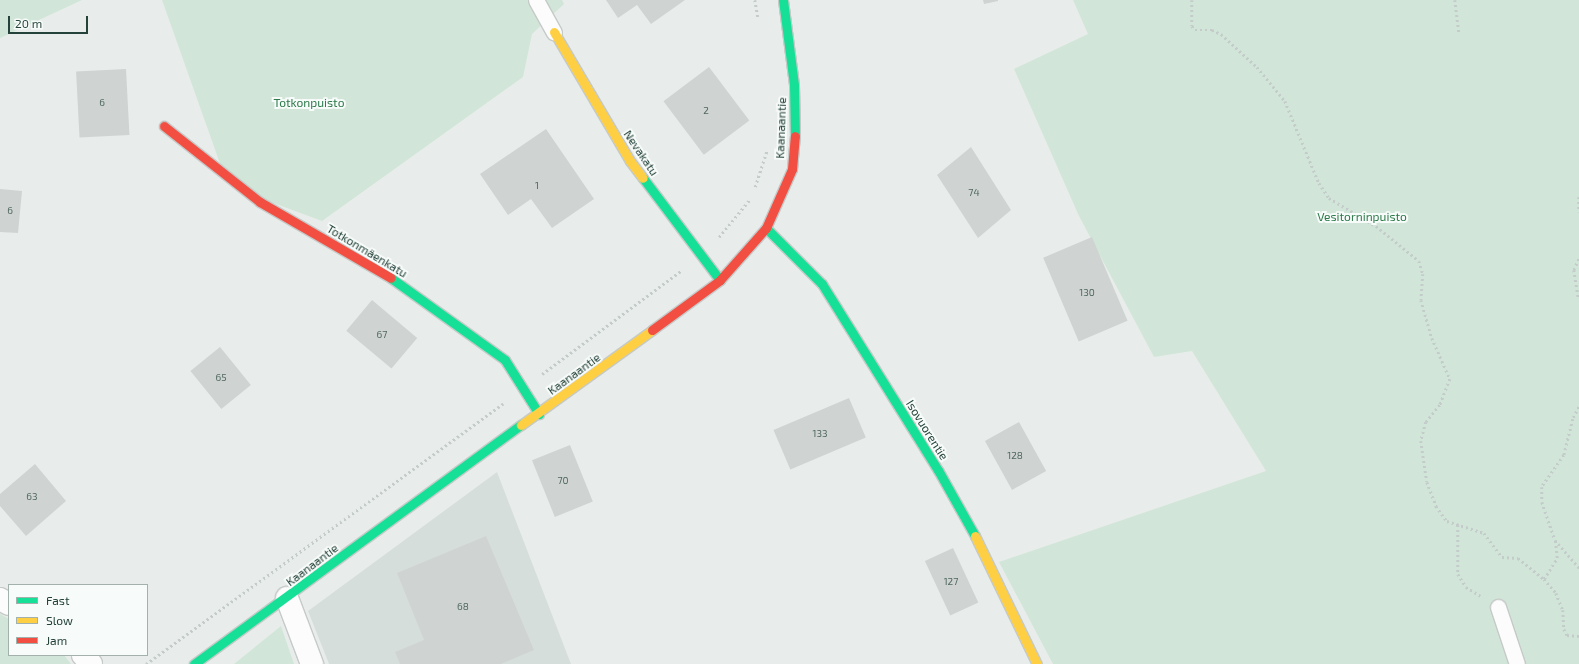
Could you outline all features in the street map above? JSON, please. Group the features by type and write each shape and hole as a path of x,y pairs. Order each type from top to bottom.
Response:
{"street":[{"name":"Kaanaantie","path":"194,664 287,598 720,280 766,228 792,169 795,132 794,85 783,0"},
{"name":"Nevakatu","path":"554,32 630,161 720,280"},
{"name":"Totkonmäenkatu","path":"164,126 260,202 384,273 504,360 539,414"},
{"name":"Isovuorentie","path":"766,228 822,284 926,450 984,555 1037,664"},
{"path":"287,598 312,664"},
{"path":"84,656 91,664"}],"lane":[{"path":"536,0 554,32"},
{"path":"1498,607 1517,664"}],"path":[{"path":"1192,0 1192,26 1195,30 1203,29 1221,34 1257,67 1285,101 1319,183 1329,198 1376,226 1419,261 1423,274 1421,300 1432,338 1450,379 1440,404 1426,422 1421,441 1427,482 1436,506 1447,521 1484,533 1502,557 1518,558 1544,579 1556,593 1563,610 1568,635 1579,636"},
{"path":"1455,0 1459,34"},
{"path":"1579,197 1579,212"},
{"path":"1579,259 1574,270 1579,300"},
{"path":"1544,579 1557,558 1555,540 1542,502 1542,488 1564,455 1573,419 1579,407"},
{"path":"1458,525 1458,574 1466,587 1498,607"},
{"path":"1555,540 1579,568"}],"shaded area":[{"path":"497,472 571,664 329,664 308,611"}],"green space":[{"path":"0,0 82,0 0,38"},
{"name":"Totkonpuisto","path":"162,0 562,0 564,4 532,34 523,77 322,221 268,201 223,172"},
{"name":"Vesitorninpuisto","path":"1073,0 1579,0 1579,664 1053,664 999,562 1266,471 1192,351 1154,357 1079,216 1014,69 1088,34"},
{"path":"0,614 8,618 8,656 65,656 71,664 0,664"},
{"path":"281,626 294,664 234,664"}],"building":[{"path":"606,0 685,0 651,24 637,5 618,18"},
{"path":"983,0 998,0 998,1 984,4"},
{"path":"709,67 749,121 704,155 663,101"},
{"path":"126,69 129,135 80,138 76,72"},
{"path":"546,129 594,199 552,228 531,199 508,215 480,174"},
{"path":"971,147 1011,210 978,238 937,175"},
{"path":"0,189 22,191 18,233 0,232"},
{"path":"1092,237 1128,321 1079,341 1043,258"},
{"path":"372,300 417,338 391,369 346,331"},
{"path":"220,347 251,385 221,409 190,371"},
{"path":"849,398 866,438 790,470 774,430"},
{"path":"1019,422 1046,471 1012,490 985,441"},
{"path":"570,445 593,502 555,517 532,460"},
{"path":"35,464 66,501 26,536 0,506 0,494"},
{"path":"486,536 534,650 501,664 400,664 395,652 424,640 397,573"},
{"path":"953,548 978,602 950,615 925,561"}],"traffic: fast":[{"path":"783,0 794,85 795,136"},
{"path":"643,178 720,280"},
{"path":"766,228 822,284 938,470 975,536"},
{"path":"391,278 505,360 539,414"},
{"path":"194,664 521,425"}],"traffic: slow":[{"path":"554,32 630,161 643,178"},
{"path":"521,425 652,330"},
{"path":"975,536 1037,664"}],"traffic: jam":[{"path":"164,126 260,202 391,278"},
{"path":"652,330 720,280 766,228 792,169 795,136"}]}
